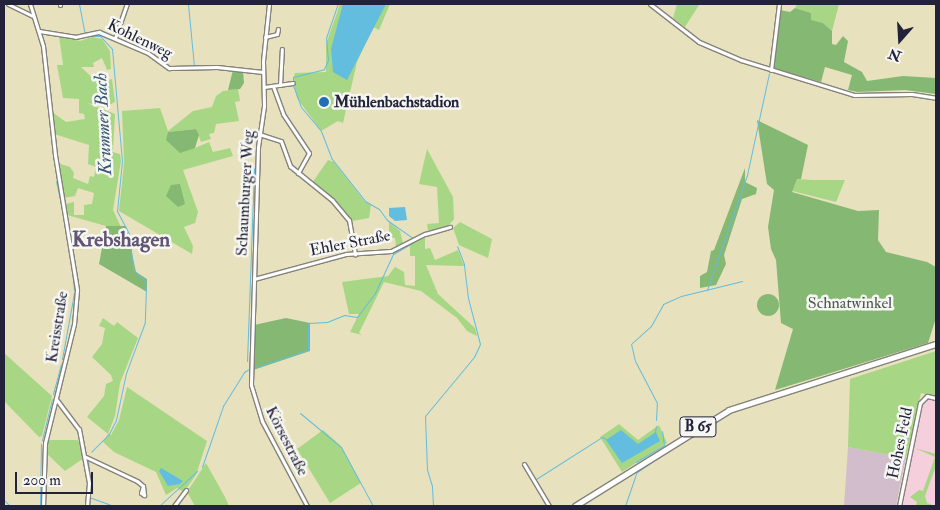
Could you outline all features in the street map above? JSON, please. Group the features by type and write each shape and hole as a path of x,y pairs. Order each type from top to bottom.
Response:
{"main road":[{"name":"B 65","path":"575,506 712,419 779,393 936,344"}],"street":[{"path":"8,4 33,16"},
{"name":"Kreisstraße","path":"30,4 38,31 56,170 76,279 74,324 43,456 43,506"},
{"path":"115,38 127,4"},
{"name":"Schaumburger Weg","path":"250,384 259,134 269,4"},
{"path":"650,4 710,48 771,70 854,95 912,94 936,98"},
{"path":"771,70 780,4"},
{"path":"265,37 277,34 278,29"},
{"name":"Kohlenweg","path":"38,31 75,37 99,32 148,53 169,68 217,67 263,72"},
{"path":"280,84 282,49"},
{"path":"264,87 293,83"},
{"path":"273,86 283,114 309,153 298,173"},
{"path":"259,134 281,141 288,162 298,173 332,200 351,222 355,254"},
{"name":"Ehler Straße","path":"254,279 355,254 391,251 425,234 450,227"},
{"name":"Körsestraße","path":"250,384 262,420 307,506"},
{"name":"Hohes Feld","path":"899,506 920,403 927,396 936,398"},
{"path":"56,399 79,429 86,457 88,506"},
{"path":"86,457 143,486"},
{"path":"524,464 549,506"},
{"path":"174,506 186,490"}],"shaded area":[{"path":"924,399 936,401 936,506 900,506"},
{"path":"848,447 906,458 896,506 844,506"}],"green space":[{"path":"340,4 390,4 379,30 373,27 357,62 343,123 338,121 321,131 297,98 293,80 295,73 326,72 326,44"},
{"path":"677,4 699,5 685,27 673,18"},
{"path":"797,4 839,4 832,31 823,23 811,21 811,13 795,8"},
{"path":"795,8 811,13 811,20 823,23 832,31 832,44 836,45 843,36 848,41 844,62 862,72 867,81 903,76 936,78 936,94 905,90 857,92 848,90 852,75 825,67 821,82 773,68 780,10 790,12"},
{"path":"59,36 80,41 92,37 102,39 110,51 111,69 107,70 102,58 93,63 94,67 81,67 98,83 112,79 115,102 105,107 87,103 115,114 113,152 120,154 121,161 113,210 121,227 106,226 67,215 65,204 74,202 74,215 84,215 84,205 92,204 94,193 78,188 75,196 64,198 58,163 70,167 74,173 73,178 88,184 90,176 94,177 96,167 88,164 89,145 54,134 52,112 66,122 85,119 84,114 79,113 79,99 63,98 57,65 63,65"},
{"path":"233,70 243,71 244,83 240,89 228,90"},
{"path":"238,89 240,101 235,102 239,121 216,124 214,133 209,134 211,139 201,142 196,129 168,132 195,148 209,142 213,152 230,148 233,156 183,170 198,212 195,223 184,227 193,246 192,254 119,211 124,163 122,111 160,108 168,131 193,111 212,107 216,96 223,91"},
{"name":"Schnatwinkel","path":"757,120 808,145 801,179 797,179 792,192 858,211 879,210 878,240 886,252 927,262 936,267 936,318 928,343 775,390 793,329 781,323 776,260 771,249 768,227 774,190 767,184"},
{"path":"196,129 199,135 195,148 180,153 166,140 168,132"},
{"path":"427,149 453,197 454,219 448,226 428,231 427,224 439,223 437,187 419,184"},
{"path":"328,160 334,162 364,201 371,205 369,218 352,221 312,183"},
{"path":"745,168 745,182 757,188 756,194 742,199 724,255 726,264 716,285 700,288 700,276 707,272 711,251 714,250"},
{"path":"797,179 845,180 836,202 792,191"},
{"path":"180,184 185,204 178,207 166,196 171,185"},
{"path":"389,222 400,231 403,243 396,247 395,238 389,238"},
{"path":"460,222 492,239 488,258 459,245 453,228"},
{"path":"106,226 126,226 136,272 147,279 147,292 99,264"},
{"path":"425,236 425,249 430,248 435,260 458,250 464,266 426,265 438,294 475,328 477,336 467,331 457,318 421,291 384,282 359,333 362,335 350,332 359,314 349,314 342,282 388,276 395,267 404,272 405,285 415,286 415,256 410,256 410,245"},
{"path":"768,294 776,297 779,305 776,313 768,316 760,313 757,305 760,297"},
{"path":"103,318 114,326 117,322 138,338 120,383 115,416 108,434 87,417 104,396 106,384 113,381 111,375 92,357 102,344 105,328 99,326"},
{"path":"286,318 310,323 310,351 253,370 254,325"},
{"path":"936,351 936,397 921,393 906,458 848,447 850,379"},
{"path":"4,353 52,396 42,436 39,437 4,401"},
{"path":"127,387 207,441 196,475 184,492 177,488 166,495 156,472 114,452 103,442 108,434 111,435 119,420"},
{"path":"619,424 638,440 659,425 667,443 622,472 600,437"},
{"path":"323,430 341,446 361,483 330,503 297,449"},
{"path":"47,440 78,440 84,458 65,471 45,452"},
{"path":"915,448 936,454 936,466 925,496 927,503 936,506 916,506 917,502 910,497 919,490 923,491 935,457"},
{"path":"206,463 229,506 195,506 187,492"}],"water":[{"path":"343,4 386,4 347,80 333,72 331,49"},
{"path":"405,207 407,220 395,221 389,216 389,208"},
{"path":"621,430 638,444 656,432 660,441 622,463 606,440"},
{"path":"161,468 183,481 180,484 168,486 159,471"}],"waterway":[{"name":"Krummer Bach","path":"79,4 85,36 100,36 112,49 122,161 117,211 129,234 133,269 144,280 146,287 145,322 126,373 116,420 109,434 91,452"},
{"path":"188,4 194,66"},
{"path":"293,81 293,77 324,69 328,60 326,38 338,4"},
{"path":"707,290 747,175 769,73"},
{"path":"293,85 301,107 321,131 332,159 365,201 379,209 387,220 413,238"},
{"path":"247,361 254,168"},
{"path":"56,181 63,214"},
{"path":"253,368 308,350 308,323 327,322 344,315 357,317 375,293 393,254 414,242"},
{"path":"433,506 432,486 427,470 425,416 474,357 480,344 468,298 464,264 457,246"},
{"path":"72,271 74,290"},
{"path":"656,420 657,403 635,361 631,344 651,326 663,304 681,296 742,281"},
{"path":"62,359 74,293"},
{"path":"53,394 61,364"},
{"path":"202,467 223,406 244,372 249,369"},
{"path":"42,440 52,399"},
{"path":"300,413 341,447 373,506"},
{"path":"655,432 656,426"},
{"path":"636,462 664,445 662,431"},
{"path":"536,479 602,437 608,440"},
{"path":"40,506 41,444"},
{"path":"625,506 637,472 659,457"},
{"name":"Krummer Bach","path":"88,460 90,481"},
{"path":"159,506 197,471"},
{"path":"89,497 114,506"},
{"path":"4,500 10,506"},
{"name":"Krummer Bach","path":"89,500 89,506"}],"place":[{"name":"Mühlenbachstadion","path":"324,102"}],"district":[{"name":"Krebshagen","path":"121,240"}]}
